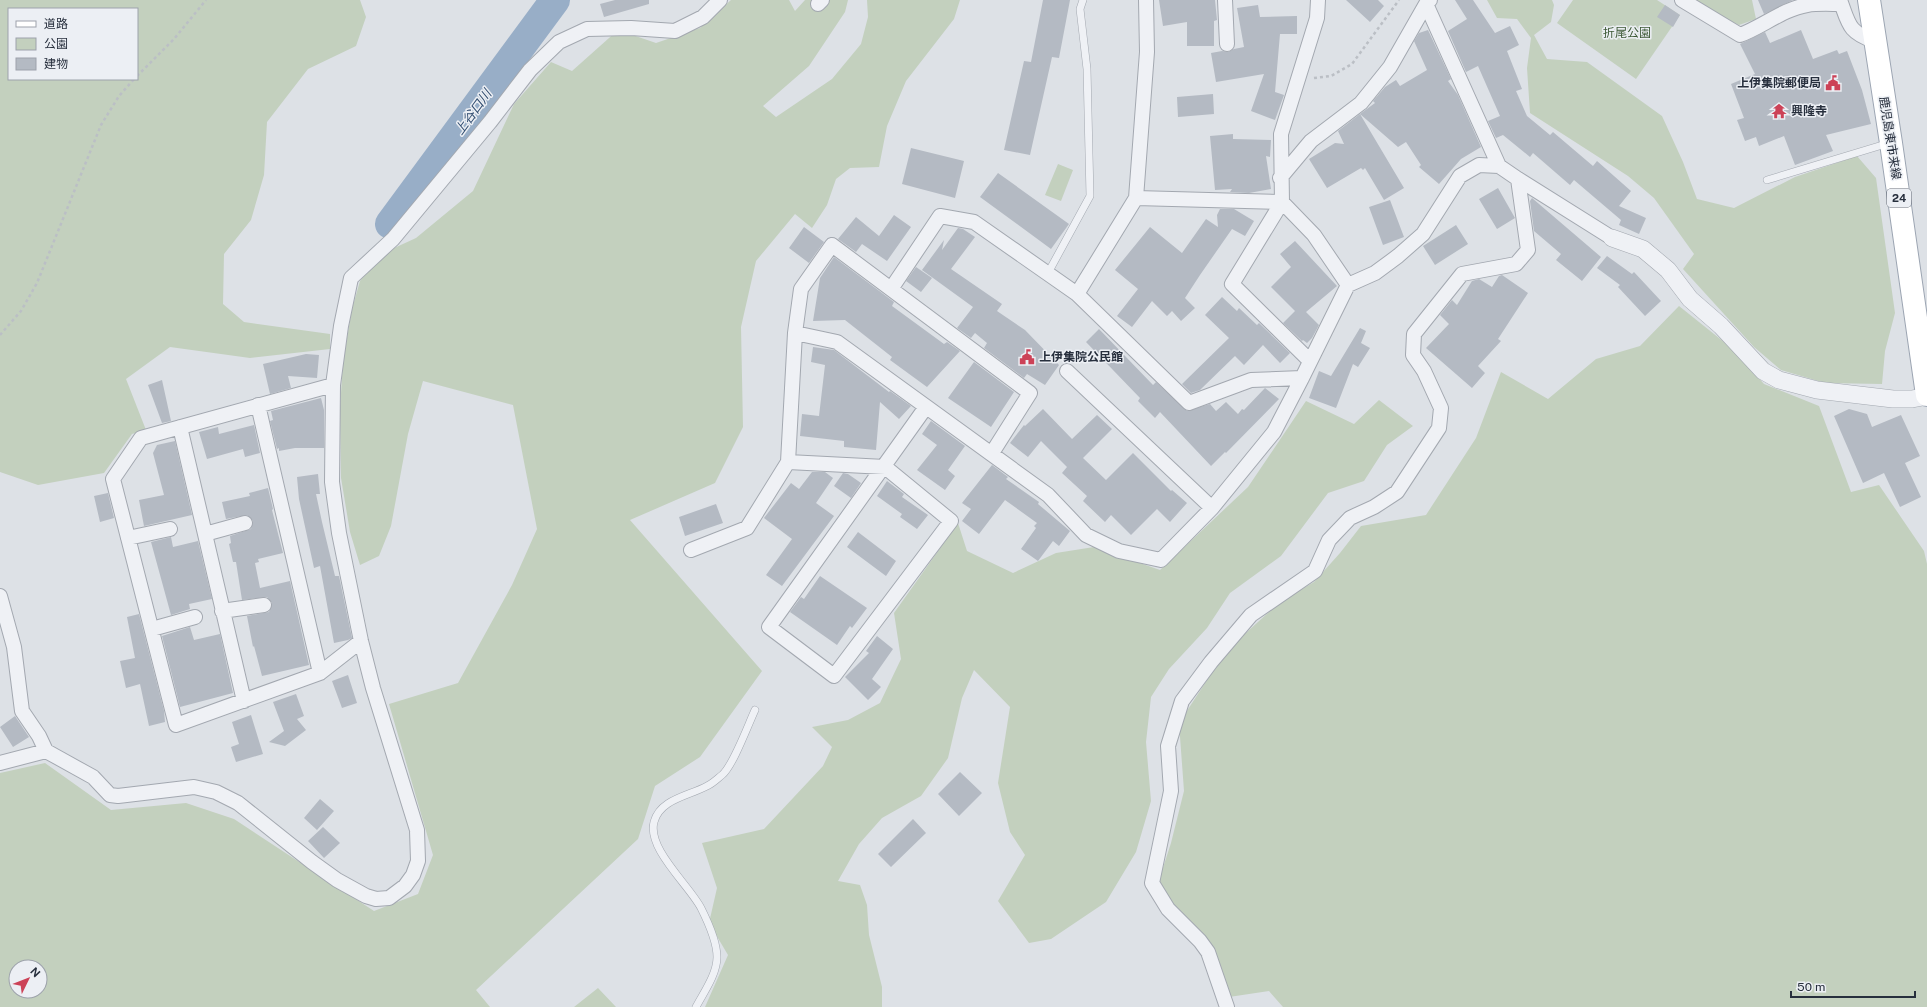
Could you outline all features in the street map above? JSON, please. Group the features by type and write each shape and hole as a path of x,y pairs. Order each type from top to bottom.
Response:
{"main road":[{"name":"鹿児島東市来線","path":"1869,0 1927,396"}],"street":[{"path":"0,596 14,647 22,711 39,736 46,752 93,777 110,795 118,796 194,787 204,788 226,796 238,803 337,880 366,896 376,899 389,898 402,889 413,875 418,861 419,847 417,830 373,688 361,641 339,533 332,482 333,385 341,326 352,278 393,239 490,122 530,70 559,42 588,29 631,28 676,31 702,17 720,0"},
{"path":"1077,294 1136,198 1147,52 1146,0"},
{"path":"1225,0 1227,44"},
{"path":"1310,361 1232,284 1282,202 1280,178 1281,134 1317,18 1318,0"},
{"path":"1682,0 1740,36 1756,29 1773,18 1806,5 1840,2 1851,29 1861,37 1874,41"},
{"path":"1280,178 1311,141 1361,103 1390,67 1428,2"},
{"path":"1428,2 1499,166"},
{"path":"795,333 837,342 1048,495 1086,535 1119,550 1161,560 1212,508 1274,432 1348,285 1375,274 1423,234 1460,176 1479,165 1499,166 1612,238 1643,249 1668,270 1690,298 1721,326 1758,366 1779,380 1818,390 1906,399 1927,396"},
{"path":"1227,1007 1208,952 1200,941 1168,909 1152,883 1171,791 1168,746 1182,701 1211,662 1250,615 1315,571 1329,540 1350,518 1374,507 1397,492 1440,428 1441,408 1424,372 1413,355 1414,334 1462,274 1516,264 1528,250 1518,179"},
{"path":"1136,198 1282,202 1314,235 1348,285"},
{"path":"891,289 940,216 974,222 1077,294 1190,403 1252,380 1302,378"},
{"path":"691,550 747,528 788,462 795,333 801,289 832,245 1030,393 992,453"},
{"path":"1067,371 1212,508"},
{"path":"333,385 141,438 113,480 176,725 320,673 361,641"},
{"path":"258,405 320,673"},
{"path":"788,462 885,467 951,521 834,676 769,627 885,467 926,407"},
{"path":"180,427 244,701"},
{"path":"205,534 246,523"},
{"path":"128,538 170,529"},
{"path":"222,611 264,605"},
{"path":"152,629 195,617"},
{"path":"0,763 46,752"}],"lane":[{"path":"1048,273 1090,196 1087,69 1080,9 1083,0"},
{"path":"1767,180 1880,144 1891,143"},
{"path":"696,1007 714,971 717,958 715,942 701,908 658,848 653,832 654,822 659,812 667,804 708,786 724,774 755,710"}],"path":[{"path":"138,75 174,39 206,0"},
{"path":"1300,74 1310,79 1331,76 1352,64 1399,0"},
{"path":"0,335 20,311 37,283 102,125 119,96 133,80"}],"green space":[{"path":"0,0 360,0 366,17 356,46 308,69 267,122 264,175 251,220 224,254 223,304 244,322 330,334 330,349 250,358 170,347 126,379 146,430 132,434 104,473 38,485 0,472"},
{"path":"731,0 789,0 795,11 805,0 848,0 845,12 809,66 763,106 776,117 832,79 861,44 868,17 867,0 960,0 954,19 906,81 887,126 879,167 850,168 836,179 827,205 812,228 795,214 756,261 741,327 743,427 715,483 630,520 762,671 700,757 655,786 638,839 476,990 490,1007 0,1007 0,773 45,763 111,810 186,803 234,819 374,911 418,894 433,855 389,704 458,683 512,585 537,529 513,405 423,381 408,434 391,526 379,556 360,565 350,532 341,478 340,409 343,361 352,309 360,281 379,255 416,238 473,191 514,104 551,62 572,71 618,30 656,43 700,28"},
{"path":"1487,0 1552,0 1554,5 1551,22 1534,35 1547,59 1587,62 1662,116 1683,162 1697,199 1734,208 1795,177 1857,156 1876,178 1895,313 1885,351 1882,384 1825,383 1781,370 1754,347 1683,269 1694,254 1654,198 1628,176 1530,113 1527,68 1531,38 1517,19 1497,18"},
{"name":"折尾公園","path":"1573,0 1657,0 1680,15 1636,79 1557,23"},
{"path":"1696,0 1752,0 1756,19 1739,25 1720,16"},
{"path":"1058,164 1073,170 1061,201 1045,195"},
{"path":"1679,306 1734,350 1764,384 1819,406 1851,492 1879,485 1924,551 1927,564 1927,1007 1283,1007 1269,991 1229,997 1214,948 1172,904 1159,880 1171,843 1184,791 1179,723 1226,651 1280,602 1314,582 1340,553 1361,526 1426,515 1476,438 1501,372 1548,399 1596,359 1640,346"},
{"path":"1379,400 1413,426 1387,445 1364,481 1328,493 1281,556 1230,593 1207,628 1169,669 1151,697 1146,742 1151,801 1136,852 1106,902 1051,939 1029,943 998,901 1025,855 1010,832 998,783 1010,707 974,670 962,698 948,758 921,796 882,818 859,844 838,881 860,885 867,905 869,935 882,987 882,1007 705,1007 728,955 709,923 717,888 702,843 764,829 823,766 832,747 812,727 848,720 880,703 901,659 894,613 958,523 967,551 1013,573 1056,553 1094,547 1160,570 1248,487 1306,401 1354,424"},
{"path":"598,988 616,1007 574,1007"}],"building":[{"path":"615,0 649,0 649,4 604,17 600,4"},
{"path":"1043,0 1070,0 1059,58 1052,57 1030,155 1004,150 1024,61 1031,62"},
{"path":"1159,0 1215,0 1217,20 1214,21 1214,46 1187,46 1187,22 1163,26"},
{"path":"1346,0 1378,0 1384,6 1370,22"},
{"path":"1455,0 1473,0 1495,33 1510,26 1519,45 1507,51 1522,89 1516,91 1527,116 1550,135 1553,132 1593,166 1597,161 1631,191 1619,206 1646,218 1639,234 1619,225 1621,220 1574,180 1570,185 1533,153 1530,157 1503,135 1496,138 1488,121 1500,116 1478,66 1466,72 1448,31 1467,19"},
{"path":"1758,0 1793,0 1764,14"},
{"path":"1258,5 1260,17 1297,16 1297,34 1280,34 1275,92 1284,95 1275,120 1251,111 1264,74 1216,82 1211,53 1222,51 1228,52 1244,47 1237,8"},
{"path":"1665,5 1680,15 1673,27 1657,17"},
{"path":"1428,30 1451,79 1448,81 1458,95 1481,147 1461,159 1439,184 1419,167 1421,165 1406,142 1398,147 1360,114 1375,103 1373,101 1385,87 1396,80 1400,86 1427,70 1414,41 1419,33"},
{"path":"1801,30 1813,59 1837,50 1839,54 1847,51 1862,90 1871,124 1826,135 1833,151 1795,165 1784,136 1759,146 1756,137 1745,141 1737,120 1744,118 1731,84 1755,74 1740,44 1765,32 1770,43"},
{"path":"1213,94 1214,114 1178,117 1177,97"},
{"path":"1360,114 1404,188 1384,200 1365,168 1363,170 1361,168 1327,188 1309,159 1335,143 1344,144 1338,131"},
{"path":"1233,134 1233,139 1271,140 1270,157 1266,156 1271,189 1249,193 1230,192 1232,189 1215,190 1210,136"},
{"path":"911,148 964,161 955,198 902,184"},
{"path":"998,173 1069,224 1051,249 980,197"},
{"path":"1498,188 1515,218 1497,229 1479,199"},
{"path":"1532,198 1601,257 1582,281 1556,260 1561,254 1534,231 1530,201"},
{"path":"1390,200 1404,237 1383,245 1369,207"},
{"path":"1220,209 1234,209 1254,221 1245,236 1232,229 1200,275 1185,298 1195,308 1181,321 1172,311 1167,316 1152,301 1132,327 1117,316 1138,289 1115,270 1150,227 1182,253 1206,219 1218,227 1217,215"},
{"path":"894,215 911,227 887,261 862,244 856,252 838,239 856,217 879,236"},
{"path":"1456,225 1468,244 1435,265 1423,246"},
{"path":"804,227 824,242 809,263 789,248"},
{"path":"958,228 963,229 975,237 951,269 1002,304 997,311 1025,330 1059,365 1045,385 1027,374 1024,378 984,348 987,343 975,333 971,338 957,328 973,307 922,270 944,240 942,250"},
{"path":"1295,241 1337,286 1306,312 1319,325 1312,338 1307,343 1303,340 1302,341 1283,323 1295,311 1271,287 1291,267 1280,254"},
{"path":"1607,256 1632,274 1634,272 1661,301 1645,316 1618,287 1620,285 1597,268"},
{"path":"834,257 894,302 892,306 944,344 947,342 960,351 927,387 890,360 892,357 845,320 813,321 820,278"},
{"path":"916,267 932,278 921,292 906,281"},
{"path":"1502,275 1528,293 1498,339 1501,341 1478,366 1485,373 1472,388 1426,348 1449,324 1440,315 1452,300 1457,305 1472,281 1479,279 1492,287 1499,276"},
{"path":"1222,297 1237,311 1239,308 1257,325 1259,323 1290,353 1280,363 1263,345 1244,365 1235,356 1200,390 1191,393 1182,384 1229,338 1205,315"},
{"path":"1360,328 1366,331 1361,343 1370,348 1358,367 1353,364 1336,408 1309,398 1319,371 1331,376"},
{"path":"1099,329 1153,385 1156,382 1187,411 1210,404 1216,411 1226,402 1238,414 1242,409 1244,410 1265,388 1279,399 1226,453 1225,452 1211,466 1160,412 1155,418 1138,401 1140,398 1086,342"},
{"path":"813,347 834,350 889,392 890,391 911,406 899,419 880,402 876,450 844,447 844,441 800,436 802,414 819,416 825,365 811,362"},
{"path":"306,354 319,355 317,378 288,376 291,388 270,394 263,364"},
{"path":"974,362 1014,392 991,427 948,398"},
{"path":"162,380 171,421 162,423 148,385"},
{"path":"321,398 324,410 324,448 295,448 279,451 279,448 277,449 270,421 273,420 271,411"},
{"path":"1043,409 1072,439 1097,415 1112,429 1083,458 1106,480 1133,453 1171,491 1172,490 1187,503 1170,522 1157,509 1131,535 1111,515 1105,522 1083,501 1087,496 1062,473 1067,467 1041,441 1028,457 1010,443 1024,425 1025,426"},
{"path":"1849,409 1867,414 1872,427 1901,415 1920,456 1905,463 1921,497 1900,507 1884,473 1863,483 1834,416"},
{"path":"931,421 965,446 948,470 955,476 945,490 917,470 937,445 922,434"},
{"path":"254,425 260,453 245,457 243,449 207,459 199,432 218,427 219,434"},
{"path":"175,441 192,515 144,526 139,500 164,495 153,453 157,445"},
{"path":"992,465 1008,477 1006,479 1039,502 1038,504 1070,531 1059,546 1053,541 1038,561 1021,549 1036,528 1034,526 1037,523 1005,500 979,534 962,521 971,509 962,503"},
{"path":"812,472 825,472 833,478 816,503 834,516 782,586 766,575 792,539 764,518 791,483 799,489"},
{"path":"843,473 848,474 861,483 851,498 834,486"},
{"path":"318,474 320,494 316,494 335,576 339,576 352,638 334,643 320,566 314,568 299,499 297,477"},
{"path":"887,481 904,494 902,497 928,515 917,529 900,517 902,514 877,496"},
{"path":"268,488 283,553 258,559 259,562 255,563 260,588 290,581 309,665 262,676 254,646 253,647 247,616 269,612 272,603 267,597 242,600 236,562 233,562 229,544 231,543 230,536 251,529 253,521 247,515 226,519 222,502 250,496 249,493"},
{"path":"108,493 114,518 100,522 94,496"},
{"path":"716,504 723,523 685,536 679,517"},
{"path":"858,532 896,561 886,576 847,547"},
{"path":"171,537 173,547 198,541 212,599 189,604 190,609 171,615 151,542"},
{"path":"820,576 867,608 852,628 850,626 837,645 790,612 801,597 804,599"},
{"path":"139,614 164,711 165,722 149,726 140,684 126,688 120,661 135,658 127,617"},
{"path":"190,627 194,640 220,634 233,693 180,707 162,636"},
{"path":"877,636 893,649 872,679 881,687 868,700 845,677 869,653 866,651"},
{"path":"348,675 357,703 342,708 332,681"},
{"path":"296,694 304,716 297,719 306,730 285,746 269,742 284,731 273,702"},
{"path":"251,715 263,754 236,762 231,747 239,744 232,722"},
{"path":"15,716 29,737 13,747 0,727"},
{"path":"960,772 982,793 959,816 938,794"},
{"path":"320,799 334,811 317,830 304,818"},
{"path":"913,819 926,833 891,867 878,854"},
{"path":"323,827 340,843 324,858 308,841"}],"waterway":[{"name":"上谷口川","path":"390,224 555,0"}],"place":[{"name":"上伊集院郵便局","path":"1833,83"},
{"name":"興隆寺","path":"1779,111"},
{"name":"上伊集院公民館","path":"1027,357"}]}
